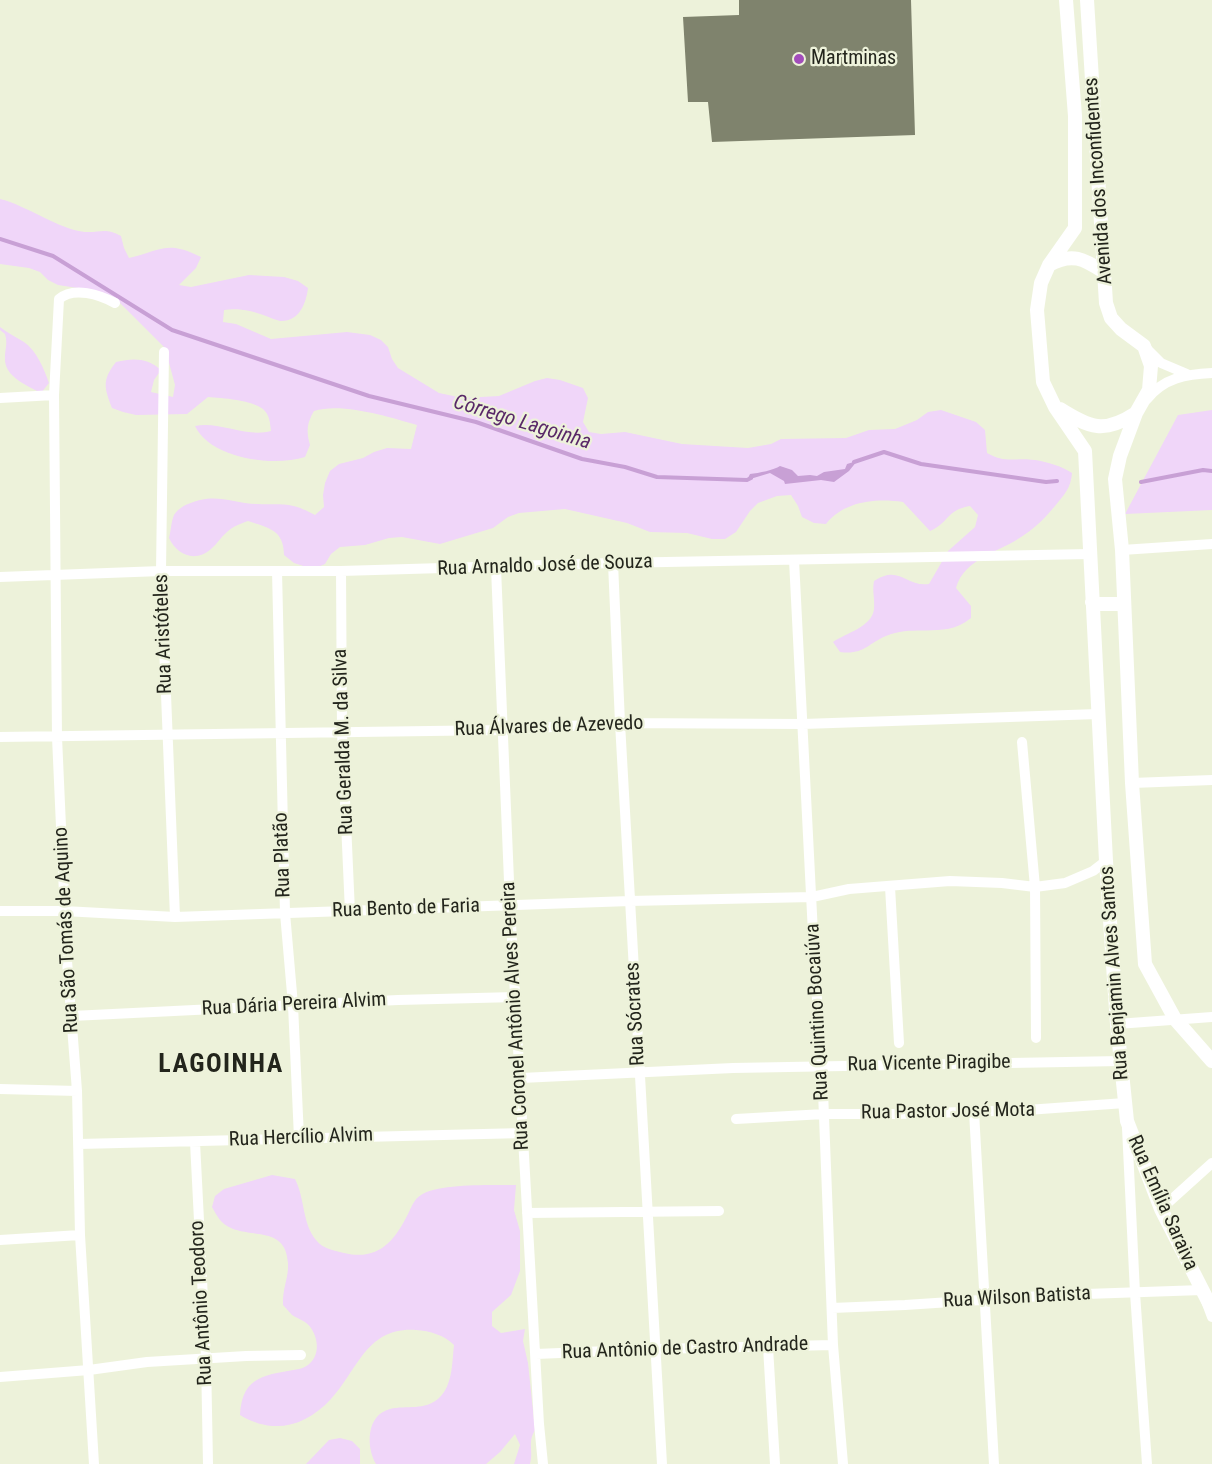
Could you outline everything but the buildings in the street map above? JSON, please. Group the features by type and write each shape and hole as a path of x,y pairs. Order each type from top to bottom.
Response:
{"main road":[{"name":"Avenida dos Inconfidentes","path":"1066,0 1075,116 1075,228 1049,265 1041,283 1037,310 1043,382 1055,406 1085,451 1087,487"},
{"name":"Avenida dos Inconfidentes","path":"1087,0 1106,303 1111,318 1120,329 1144,346"},
{"path":"1075,116 1095,122"},
{"path":"1049,265 1060,259 1082,259 1104,272"},
{"path":"1055,406 1083,424 1102,428 1122,422 1136,413 1149,390 1151,377 1151,366 1144,346"},
{"name":"Rua Benjamin Alves Santos","path":"1136,413 1120,456 1115,479 1122,550 1132,783 1145,964 1175,1019"},
{"name":"Rua Benjamin Alves Santos","path":"1087,487 1106,861 1117,1024 1127,1121"},
{"path":"1092,602 1124,604"},
{"path":"1175,1019 1212,1061"},
{"name":"Rua Emília Saraiva","path":"1127,1121 1161,1209 1202,1290"},
{"path":"1202,1290 1212,1309"}],"street":[{"name":"Rua São Tomás de Aquino","path":"94,1464 80,1235 77,1091 64,911 57,737 54,395 59,299 62,296 85,292 97,294 115,303"},
{"name":"Avenida dos Inconfidentes","path":"1144,346 1161,363 1187,374"},
{"name":"Rua Aristóteles","path":"164,352 161,572 175,917"},
{"path":"1136,413 1155,390 1169,380 1187,374 1212,373"},
{"path":"0,398 54,395"},
{"path":"1122,550 1212,544"},
{"name":"Rua Arnaldo José de Souza","path":"0,577 1090,554"},
{"name":"Rua Quintino Bocaiúva","path":"794,560 815,973 822,1066 833,1345 843,1464"},
{"name":"Rua Sócrates","path":"614,563 620,723 662,1464"},
{"name":"Rua Coronel Antônio Alves Pereira","path":"496,568 510,905 543,1464"},
{"name":"Rua Platão","path":"277,571 285,913 293,1005 299,1138"},
{"name":"Rua Geralda M. da Silva","path":"341,571 342,733 350,912"},
{"name":"Rua Álvares de Azevedo","path":"0,737 501,730 620,723 803,724 1098,714"},
{"path":"1022,742 1035,887 1036,1038"},
{"path":"1132,783 1212,780"},
{"name":"Rua Bento de Faria","path":"0,911 64,911 175,917 812,897 849,889 950,881 1035,887 1065,883 1093,871 1106,861"},
{"path":"890,887 899,1043"},
{"name":"Rua Dária Pereira Alvim","path":"72,1016 516,997"},
{"path":"1117,1024 1212,1017"},
{"name":"Rua Vicente Piragibe","path":"521,1078 639,1071 1121,1061"},
{"path":"0,1089 77,1091"},
{"name":"Rua Pastor José Mota","path":"736,1119 824,1114 1027,1110 1125,1103"},
{"path":"975,1112 994,1464"},
{"name":"Rua Benjamin Alves Santos","path":"1127,1121 1135,1293 1147,1464"},
{"name":"Rua Hercílio Alvim","path":"79,1144 524,1133"},
{"name":"Rua Antônio Teodoro","path":"195,1142 206,1358 208,1464"},
{"path":"1161,1209 1212,1163"},
{"path":"527,1214 719,1211"},
{"path":"0,1240 80,1235"},
{"name":"Rua Wilson Batista","path":"832,1308 1202,1290"},
{"name":"Rua Emília Saraiva","path":"1202,1290 1212,1316"},
{"name":"Rua Antônio de Castro Andrade","path":"536,1354 833,1345"},
{"path":"768,1347 775,1464"},
{"path":"0,1377 89,1370 147,1362 301,1354"}],"shaded area":[{"path":"0,199 75,230 115,233 121,236 129,258 165,248 180,249 201,257 196,268 179,285 191,287 249,275 284,277 298,281 308,288 303,306 292,319 280,321 251,311 230,309 224,310 223,322 236,324 271,339 347,332 370,335 381,340 388,347 398,368 439,393 463,398 499,396 535,381 547,378 560,380 583,388 588,398 583,422 589,432 601,434 625,432 682,444 748,448 771,444 781,439 846,438 869,430 895,429 917,420 928,412 941,410 976,422 985,430 987,453 1005,459 1035,460 1063,468 1072,473 1070,483 1061,498 1037,525 1015,541 975,563 960,578 956,588 971,606 971,618 951,628 897,632 865,648 848,653 840,652 833,642 858,629 869,620 874,609 874,581 883,576 896,575 921,584 929,584 948,551 975,527 978,515 970,506 956,510 930,531 903,502 861,503 842,510 826,524 814,523 802,517 791,495 777,496 758,503 736,532 725,539 712,539 687,533 650,532 627,523 565,509 519,513 508,517 493,528 440,544 402,537 365,545 340,547 331,554 325,564 313,569 294,563 284,555 281,540 274,531 248,521 229,530 205,553 199,556 187,555 177,549 169,538 174,515 184,506 215,498 293,506 315,515 324,507 325,483 330,471 339,464 363,458 387,448 411,449 417,425 352,409 314,411 308,431 310,445 305,457 277,461 244,458 228,453 203,437 195,426 214,426 262,433 271,431 265,411 252,403 208,397 187,414 136,415 112,408 107,394 106,379 116,362 140,360 156,366 161,370 154,380 151,392 173,397 175,385 165,348 120,303 84,289 58,285 48,280 40,272 29,268 0,264"},
{"path":"0,327 24,342 36,355 49,383 41,393 18,380 8,370 5,358 6,338"},
{"path":"1212,410 1212,510 1125,514 1178,415"},
{"path":"857,461 849,471 834,482 821,480 785,484 784,481 770,473 747,480 750,474 780,466 792,470 798,476 817,476 824,472 845,469 847,464"},
{"path":"272,1175 295,1179 308,1226 319,1243 332,1250 356,1255 376,1252 391,1241 416,1199 429,1191 467,1186 516,1185 514,1210 520,1231 520,1271 511,1295 492,1312 492,1326 501,1333 525,1329 523,1341 528,1363 535,1430 531,1439 530,1464 514,1464 520,1445 515,1434 486,1464 376,1464 371,1449 370,1432 376,1418 382,1412 390,1409 428,1405 439,1398 447,1387 454,1345 441,1336 426,1331 399,1331 385,1335 365,1352 331,1399 321,1409 299,1422 288,1425 264,1425 240,1415 242,1401 251,1384 267,1375 306,1366 314,1358 317,1346 311,1328 292,1315 283,1305 288,1263 286,1252 281,1244 267,1236 240,1231 228,1226 212,1207 215,1196 224,1189"},
{"path":"340,1438 352,1441 360,1449 360,1464 306,1464 329,1440"}],"waterway":[{"name":"Córrego Lagoinha","path":"0,239 53,256 172,330 369,396 476,422 582,459 625,467 657,477 747,480 751,478"},
{"name":"Córrego Lagoinha","path":"854,462 884,452 921,464 1046,482 1057,481"},
{"name":"Córrego Lagoinha","path":"1141,482 1203,470 1212,471"}],"place":[{"name":"Martminas","path":"799,59"}],"district":[{"name":"LAGOINHA","path":"221,1065"}]}
